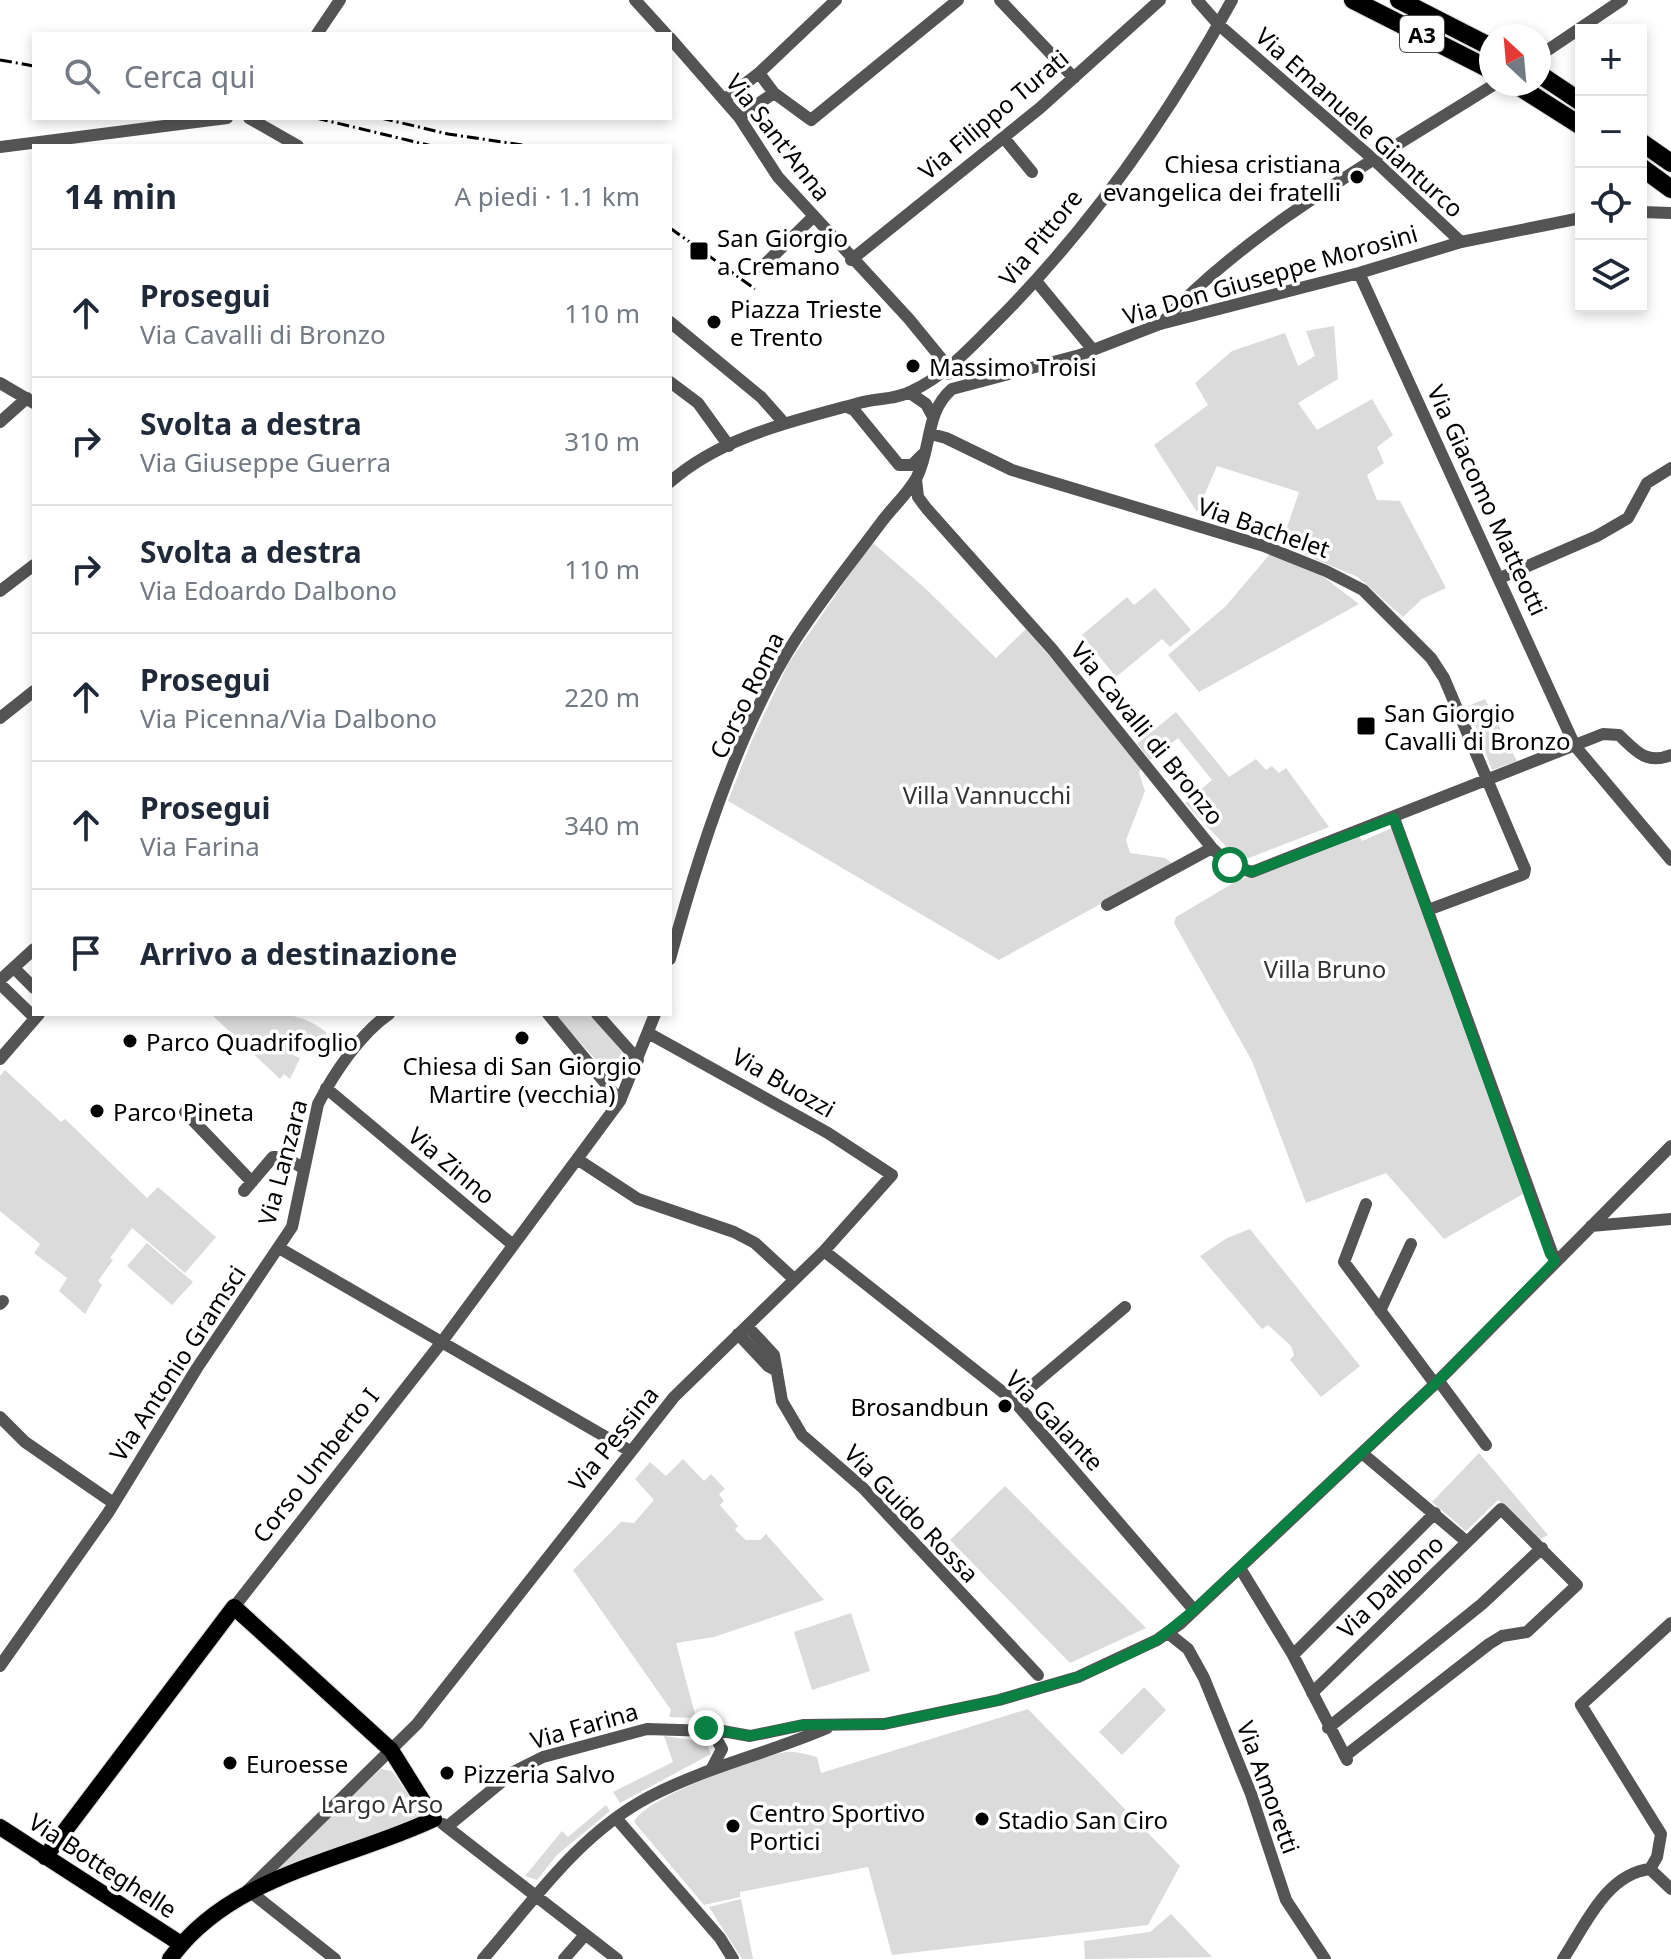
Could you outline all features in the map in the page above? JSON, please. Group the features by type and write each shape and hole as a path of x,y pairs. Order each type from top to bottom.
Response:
{"highway":[{"name":"A3","path":"1353,0 1479,64"},
{"name":"A3","path":"1399,0 1479,41"},
{"path":"1551,82 1575,98"},
{"path":"1533,96 1575,122"},
{"path":"1647,146 1671,163"},
{"path":"1642,168 1671,189"}],"main road":[{"path":"170,1959 181,1944 248,1890 441,1823 391,1750 234,1607"},
{"name":"Corso Umberto I","path":"45,1857 234,1607"},
{"name":"Via Botteghelle","path":"0,1827 181,1944"}],"street":[{"path":"318,32 340,0"},
{"name":"Via Sant'Anna","path":"635,0 664,32"},
{"path":"724,100 759,73 836,0"},
{"path":"759,73 774,93 811,120 958,0"},
{"path":"1000,0 1074,78"},
{"name":"Via Filippo Turati","path":"851,260 1004,138 1160,0"},
{"name":"Via Emanuele Gianturco","path":"1197,0 1219,25 1373,159 1461,242"},
{"name":"Via Pittore","path":"910,393 947,370 1036,281 1153,131 1232,0"},
{"path":"1551,48 1622,0"},
{"name":"Via Sant'Anna","path":"672,41 739,117 778,177 851,260 909,319 947,370"},
{"path":"739,117 774,93"},
{"path":"1160,324 1193,290 1373,159 1479,94"},
{"path":"0,147 211,120"},
{"path":"254,120 295,144"},
{"path":"1004,138 1032,172"},
{"path":"1647,212 1671,213"},
{"path":"762,267 813,217"},
{"name":"Via Don Giuseppe Morosini","path":"952,389 1093,350 1160,324 1359,273 1461,242 1575,219"},
{"name":"Via Giacomo Matteotti","path":"1359,273 1575,746 1671,860"},
{"path":"1036,281 1093,350"},
{"path":"672,324 761,397 784,423"},
{"path":"916,479 940,399 952,389 947,370"},
{"path":"0,383 30,401 0,422"},
{"path":"672,384 698,403 729,446"},
{"path":"672,480 689,467 729,446 784,423 847,407 910,393 926,404 933,417"},
{"path":"864,423 879,400"},
{"path":"847,407 899,465 912,465 923,454"},
{"name":"Via Bachelet","path":"931,434 946,438 1012,470 1264,546 1363,590 1431,658 1460,710 1525,869 1524,874 1428,910"},
{"path":"1500,578 1597,536 1628,518 1647,483 1671,468"},
{"name":"Via Cavalli di Bronzo","path":"916,479 918,497 927,509 1052,649 1212,848 1230,865 1252,872 1612,732 1643,758 1659,760 1671,755"},
{"name":"Corso Roma","path":"672,952 708,834 751,726 793,643 829,588 916,479"},
{"path":"0,591 32,567"},
{"path":"0,718 31,698"},
{"path":"1394,818 1555,1261"},
{"path":"1107,905 1212,848"},
{"path":"32,951 0,982 32,1011"},
{"path":"14,968 32,986"},
{"path":"0,1059 37,1016"},
{"name":"Via Lanzara","path":"279,1248 292,1227 314,1114 326,1088 376,1023 386,1016"},
{"path":"550,1016 620,1101"},
{"path":"599,1016 638,1060 654,1016"},
{"name":"Via Buozzi","path":"650,1034 814,1125 892,1175"},
{"name":"Corso Umberto I","path":"234,1607 441,1343 620,1101 638,1060"},
{"name":"Via Zinno","path":"326,1088 513,1245"},
{"path":"185,1112 248,1186 273,1157 284,1157 303,1168"},
{"name":"Via Farina","path":"441,1823 515,1771 543,1757 647,1729 706,1728 750,1736 803,1725 884,1724 999,1700 1078,1677 1168,1633 1437,1382 1671,1146"},
{"path":"577,1159 638,1199 734,1232 755,1243 794,1279"},
{"name":"Via Pessina","path":"391,1750 417,1724 674,1397 824,1251 892,1175"},
{"path":"1366,1204 1344,1262 1486,1445"},
{"path":"1591,1226 1671,1219"},
{"path":"1380,1311 1411,1244"},
{"path":"279,1248 630,1451"},
{"name":"Via Antonio Gramsci","path":"0,1666 26,1634 197,1368 279,1248"},
{"name":"Via Galante","path":"824,1251 1014,1401 1194,1610"},
{"path":"1014,1401 1125,1307"},
{"name":"Via Guido Rossa","path":"742,1330 777,1371 782,1401 802,1435 863,1488 1038,1675"},
{"path":"0,1417 25,1442 112,1502"},
{"name":"Via Dalbono","path":"1312,1693 1467,1542 1362,1453"},
{"path":"1240,1568 1293,1655 1346,1758 1489,1644 1502,1636 1527,1632 1577,1585 1501,1509 1467,1542"},
{"name":"Via Dalbono","path":"1293,1655 1435,1513"},
{"path":"1328,1728 1482,1604 1542,1548"},
{"path":"1563,1959 1608,1891 1626,1876 1650,1869 1657,1857 1661,1834 1581,1705 1671,1623"},
{"name":"Via Amoretti","path":"1168,1633 1188,1649 1204,1678 1251,1794 1286,1900 1325,1959"},
{"name":"Via Farina","path":"483,1959 571,1855 616,1818 649,1797 709,1770 833,1726"},
{"path":"706,1728 718,1736 722,1749 718,1763 709,1770"},
{"path":"335,1959 248,1890 391,1750"},
{"path":"616,1818 720,1938 733,1959"},
{"path":"441,1823 617,1959"},
{"path":"1650,1869 1671,1889"},
{"path":"564,1959 584,1936"}],"green space":[{"path":"1334,326 1338,379 1298,403 1317,430 1372,399 1393,435 1377,447 1384,463 1367,475 1377,500 1400,501 1446,588 1422,599 1403,617 1358,577 1281,545 1299,492 1217,466 1197,512 1154,445 1208,405 1195,383 1232,351 1285,333 1298,366 1315,356 1306,331"},
{"name":"Villa Vannucchi","path":"872,542 927,590 996,658 1026,629 1143,765 1139,773 1145,791 1126,840 1130,853 1165,858 1173,864 999,960 728,801 752,740 788,664"},
{"path":"1270,554 1317,572 1359,604 1199,692 1168,655 1225,607"},
{"path":"1155,588 1191,630 1170,647 1162,639 1116,677 1082,635 1127,597 1134,605"},
{"path":"1485,699 1517,761 1492,770 1468,706"},
{"path":"1176,712 1229,777 1256,759 1266,770 1272,766 1279,773 1286,768 1329,827 1249,858 1237,858 1185,803 1212,780 1178,738 1150,760 1137,744"},
{"name":"Villa Bruno","path":"1392,828 1523,1194 1444,1239 1386,1173 1306,1203 1252,1061 1174,923 1176,917 1235,882 1359,835 1362,841"},
{"path":"213,1016 292,1016 314,1024 327,1033 317,1045 303,1035 293,1055 300,1058 290,1079 284,1074 280,1079"},
{"path":"556,1016 592,1016 622,1052 609,1074"},
{"path":"5,1070 61,1122 65,1119 147,1198 158,1187 216,1237 185,1273 132,1228 110,1258 113,1260 98,1281 102,1285 85,1314 59,1291 67,1278 34,1253 40,1244 0,1211 0,1076"},
{"path":"1250,1229 1360,1366 1321,1397 1290,1360 1294,1355 1291,1346 1268,1325 1262,1329 1200,1256 1227,1238"},
{"path":"147,1243 193,1282 172,1305 127,1266"},
{"path":"1479,1453 1548,1535 1539,1540 1498,1500 1466,1531 1432,1502"},
{"path":"683,1459 704,1481 711,1474 725,1489 719,1494 724,1501 720,1505 738,1526 735,1530 746,1540 760,1540 766,1534 824,1600 714,1637 676,1643 696,1718 669,1717 671,1710 573,1570 621,1522 634,1523 654,1500 635,1479 650,1462 666,1476"},
{"path":"1005,1486 1146,1628 1070,1663 950,1540"},
{"path":"851,1613 870,1671 812,1690 794,1632"},
{"path":"1144,1687 1166,1710 1122,1755 1099,1732"},
{"name":"Stadio San Ciro","path":"1028,1709 1180,1866 1148,1925 892,1955 868,1867 740,1892 740,1897 704,1905 634,1822 658,1801 680,1790 772,1755 790,1752 817,1757 821,1773"},
{"path":"664,1736 706,1742 711,1754 620,1803 613,1792 673,1762"},
{"name":"Largo Arso","path":"381,1769 392,1771 421,1813 420,1818 276,1872 273,1867"},
{"path":"606,1805 610,1811 557,1855 537,1880 525,1876 562,1831 568,1837"},
{"path":"741,1899 753,1959 742,1959 709,1907"},
{"path":"1171,1914 1212,1957 1085,1959 1084,1941 1150,1932"}],"railway":[{"path":"0,60 32,66"},
{"path":"324,120 424,144"},
{"path":"389,120 448,134 516,144"},
{"path":"672,229 755,289"}],"place":[{"name":"Chiesa cristiana evangelica dei fratelli","path":"1357,177"},
{"name":"San Giorgio a Cremano","path":"699,251"},
{"name":"Piazza Trieste e Trento","path":"714,322"},
{"name":"Massimo Troisi","path":"913,366"},
{"name":"San Giorgio Cavalli di Bronzo","path":"1366,726"},
{"name":"Chiesa di San Giorgio Martire (vecchia)","path":"522,1038"},
{"name":"Parco Quadrifoglio","path":"130,1041"},
{"name":"Parco Pineta","path":"97,1111"},
{"name":"Brosandbun","path":"1005,1406"},
{"name":"Euroesse","path":"230,1763"},
{"name":"Pizzeria Salvo","path":"447,1773"},
{"name":"Stadio San Ciro","path":"982,1819"},
{"name":"Centro Sportivo Portici","path":"733,1826"}],"route":[{"path":"706,1728 750,1736 803,1725 884,1724 999,1700 1078,1677 1157,1640 1181,1623 1435,1384 1555,1261 1394,818 1252,872 1230,865"}]}
